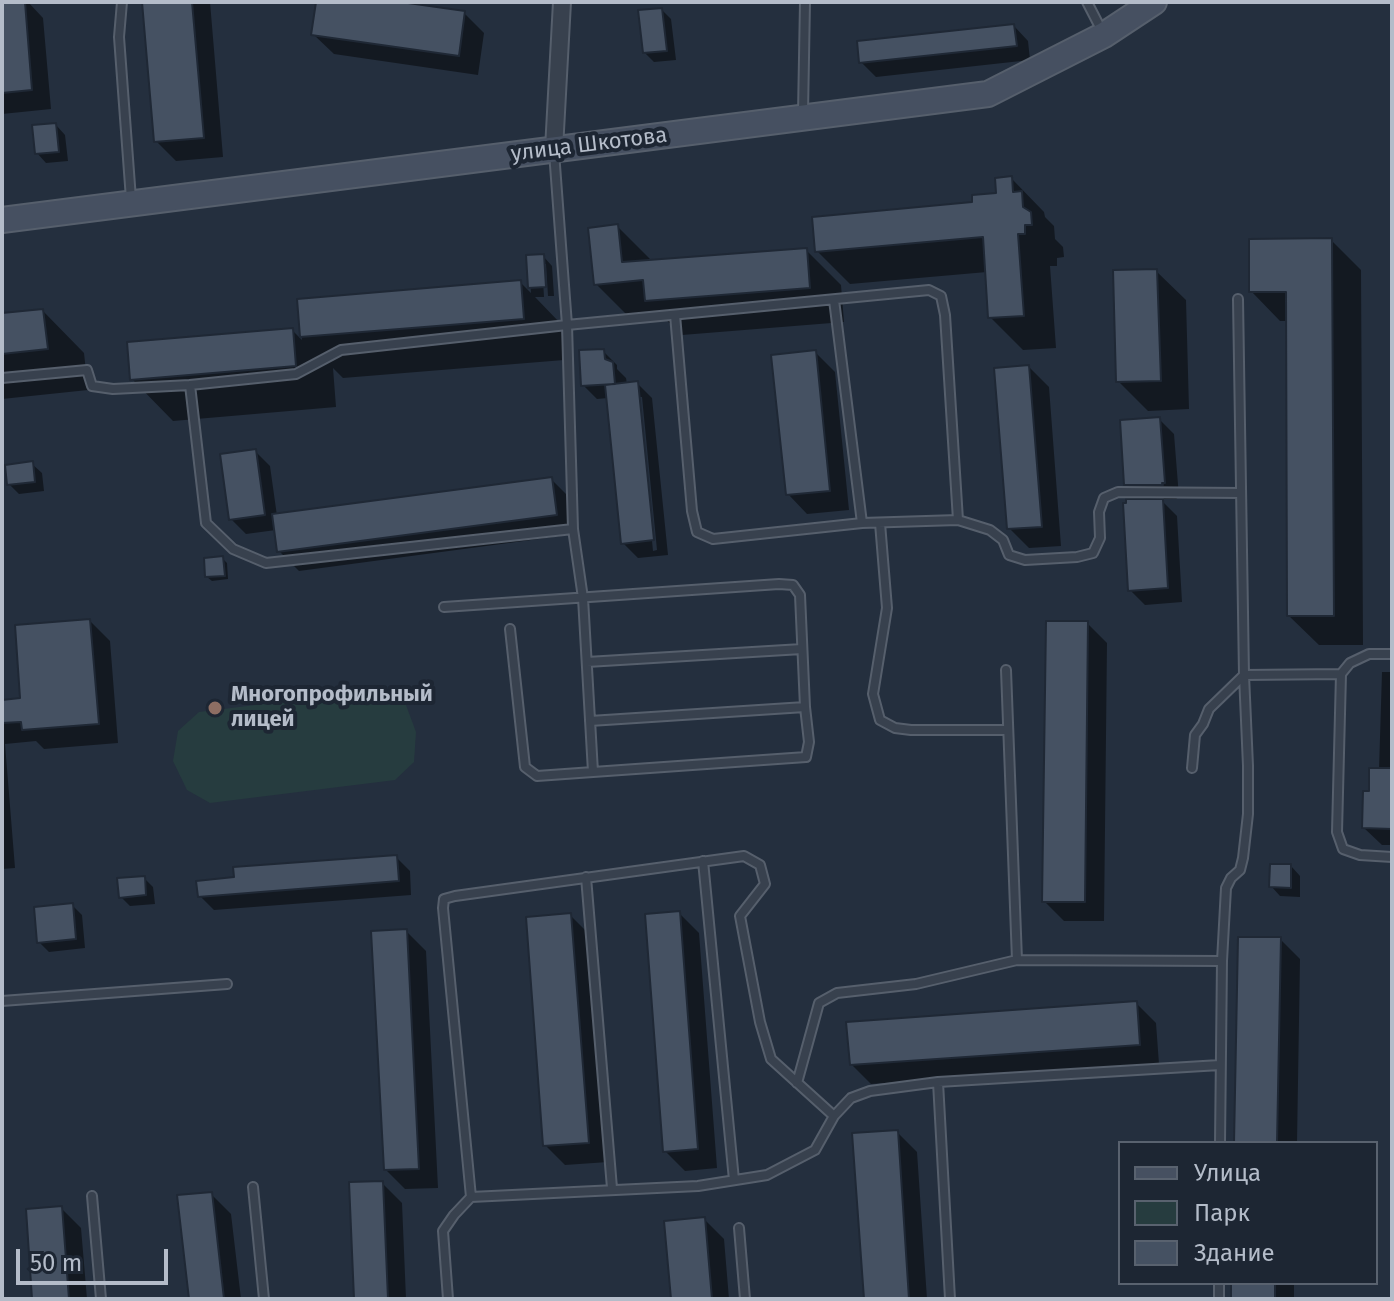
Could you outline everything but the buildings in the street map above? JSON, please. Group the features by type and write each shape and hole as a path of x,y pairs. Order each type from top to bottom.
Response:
{"street":[{"path":"554,149 562,2"},
{"name":"улица Шкотова","path":"2,220 988,94 1104,35 1154,2"}],"lane":[{"path":"122,2 119,37 131,203"},
{"path":"803,118 805,2"},
{"path":"1087,2 1104,35"},
{"path":"554,149 567,325 573,529 583,598 593,772"},
{"path":"2,378 87,370 92,386 113,389 190,385 296,374 341,350 929,290 941,296 945,315 958,520"},
{"path":"1220,1141 1226,888 1240,870 1248,814 1238,299"},
{"path":"834,300 862,523"},
{"path":"675,315 692,511 697,532 713,539 862,523 958,520 990,530 1003,540 1009,555 1025,560 1077,557 1093,553 1100,538 1099,512 1104,498 1118,492 1241,493"},
{"path":"190,385 206,523 233,549 266,563 573,529"},
{"path":"880,523 887,608 873,694 880,720 895,728 911,730 1008,730"},
{"path":"444,607 793,585 800,595 809,742 806,757 537,776 525,767 510,629"},
{"path":"587,662 802,649"},
{"path":"1392,654 1369,654 1350,663 1341,674 1337,832 1343,849 1360,855 1392,857"},
{"path":"1006,670 1017,960"},
{"path":"1192,768 1195,735 1209,709 1244,675 1341,674"},
{"path":"590,721 805,707"},
{"path":"471,1197 443,908 444,899 455,896 744,856 760,865 765,884 740,916 760,1022 771,1059 834,1116"},
{"path":"703,861 734,1180"},
{"path":"586,877 612,1188"},
{"path":"797,1083 819,1003 837,993 916,984 1017,960 1222,961"},
{"path":"2,1001 227,984"},
{"path":"448,1299 443,1231 471,1197 698,1186 767,1175 815,1150 834,1116 851,1098 870,1091 938,1082 1220,1065"},
{"path":"938,1082 950,1299"},
{"path":"253,1187 264,1299"},
{"path":"92,1196 101,1299"},
{"path":"739,1228 745,1299"}],"green space":[{"path":"384,689 406,705 416,732 414,762 395,780 210,803 187,790 173,761 178,731 199,712"}],"place":[{"name":"Многопрофильный лицей","path":"215,708"}]}
